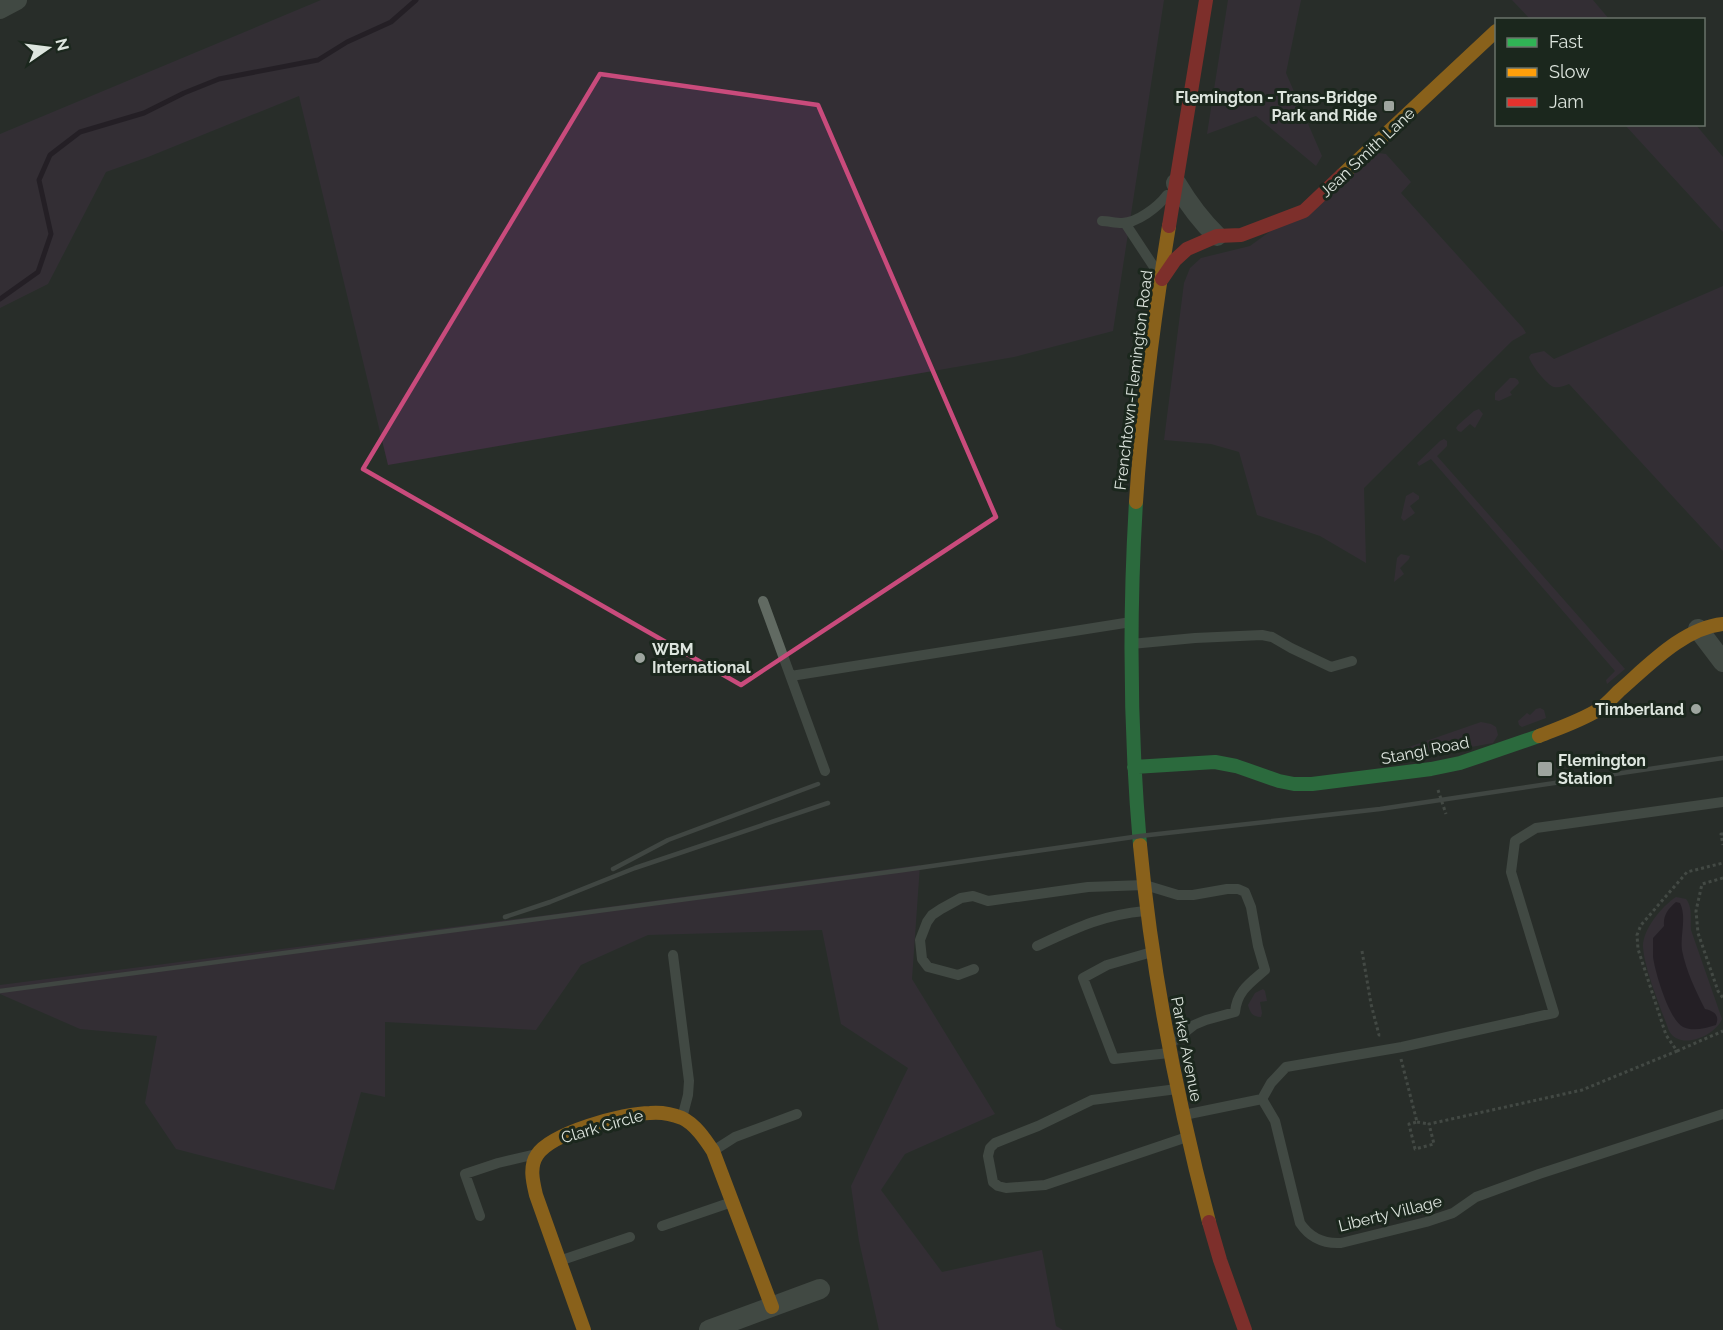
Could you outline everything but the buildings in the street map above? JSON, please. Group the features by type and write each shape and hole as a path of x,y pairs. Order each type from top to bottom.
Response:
{"street":[{"path":"0,9 17,0"},
{"name":"Frenchtown-Flemington Road","path":"1134,767 1131,622 1132,558 1138,468 1162,279 1206,0"},
{"name":"Jean Smith Lane","path":"1162,279 1175,260 1187,249 1217,236 1241,235 1304,211 1495,33"},
{"path":"1176,183 1198,216 1217,236"},
{"name":"Stangl Road","path":"1134,767 1215,762 1236,765 1279,781 1312,784 1460,763 1569,725 1600,710 1654,660 1698,629 1723,624"},
{"path":"1698,629 1723,662"},
{"name":"Parker Avenue","path":"1134,767 1153,951 1169,1049 1199,1184 1221,1262 1245,1330"},
{"name":"Clark Circle","path":"536,1155 555,1139 642,1112 662,1112 682,1118"},
{"path":"682,1118 703,1136 713,1151 772,1307"},
{"path":"536,1155 531,1168 532,1181 584,1330"},
{"path":"709,1330 820,1289"}],"lane":[{"path":"1102,220 1125,224 1149,213 1156,208 1176,183"},
{"path":"1125,224 1162,279"},
{"path":"764,601 825,771"},
{"path":"791,676 1131,622"},
{"path":"1131,644 1262,635 1272,637 1331,667 1352,661"},
{"path":"1183,1115 1262,1099 1271,1083 1286,1067 1398,1048 1554,1013 1511,872 1515,841 1536,828 1723,802"},
{"path":"974,969 958,975 928,967 922,959 920,940 927,922 932,915 961,898 974,896 988,901 1088,888 1145,885 1178,895 1193,895 1227,889 1238,889 1245,892 1251,907 1265,970 1242,992 1236,1002 1235,1012 1194,1025 1169,1049 1114,1059 1083,978 1107,965 1153,951"},
{"path":"1037,946 1093,921 1148,910"},
{"path":"674,955 689,1081 682,1118"},
{"path":"1177,1089 1092,1100 1038,1126 995,1143 990,1148 988,1156 993,1182 1006,1188 1045,1185 1188,1137"},
{"name":"Liberty Village","path":"1262,1099 1275,1121 1300,1223 1307,1233 1330,1243 1341,1243 1426,1222 1453,1213 1476,1197 1539,1174 1723,1114"},
{"path":"713,1151 735,1137 797,1114"},
{"path":"480,1216 465,1174 498,1163 536,1155"},
{"path":"662,1226 733,1202"},
{"path":"560,1261 630,1237"}],"path":[{"path":"1723,834 1721,834 1723,845"},
{"path":"1677,1051 1666,1035 1638,949 1637,935 1641,925 1687,872 1723,863"},
{"path":"1723,879 1702,884 1696,911 1698,933 1718,991 1723,998"},
{"path":"1362,951 1379,1035 1395,1032 1417,1122"},
{"path":"1429,1124 1434,1144 1415,1149 1409,1124 1417,1122 1429,1124 1582,1090 1723,1031"}],"highlighted area":[{"path":"600,74 818,105 996,517 741,685 363,469"}],"shaded area":[{"path":"321,0 1164,0 1113,331 1014,357 388,465 299,96 106,172 48,284 0,308 0,134"},
{"path":"1228,0 1301,0 1286,73 1322,156 1316,166 1256,116 1207,134"},
{"path":"1512,0 1593,0 1608,18 1529,18"},
{"path":"1626,126 1697,126 1723,157 1723,232"},
{"path":"1378,153 1386,154 1411,182 1401,193 1526,333 1512,341 1364,488 1366,563 1320,536 1257,515 1239,452 1211,444 1164,440 1184,283 1190,268 1201,258 1250,246"},
{"path":"1723,286 1723,551 1569,384 1554,387 1547,383 1529,357 1531,354 1544,351 1554,359"},
{"path":"1510,378 1515,378 1519,383 1510,392 1512,395 1499,401 1495,400 1495,393"},
{"path":"1479,409 1483,414 1475,428 1470,424 1461,432 1458,431 1456,428 1458,425"},
{"path":"1444,439 1447,441 1447,446 1437,456 1625,669 1607,684 1606,680 1615,671 1431,459 1419,466 1417,463"},
{"path":"1413,492 1419,496 1419,499 1410,506 1415,513 1404,521 1401,518 1406,496"},
{"path":"1401,554 1410,556 1400,568 1404,574 1394,582 1397,558"},
{"path":"1540,708 1544,710 1546,718 1522,727 1519,725 1518,721 1527,713 1530,715"},
{"path":"1481,722 1496,727 1498,735 1493,743 1390,762 1397,752 1403,749"},
{"path":"920,865 912,979 995,1114 905,1154 881,1190 942,1272 1042,1250 1056,1326 1063,1330 879,1330 859,1241 851,1186 908,1068 841,1024 822,930 648,935 581,965 536,1030 385,1022 385,1097 361,1092 334,1190 176,1149 145,1103 157,1036 80,1029 0,994 0,985"},
{"path":"1676,897 1686,899 1690,906 1691,930 1722,1019 1705,1036 1689,1040 1674,1037 1669,1031 1650,977 1643,946 1646,932 1654,918"},
{"path":"1676,902 1680,903 1683,914 1682,950 1686,966 1705,1009 1717,1016 1716,1025 1695,1029 1683,1027 1668,1006 1660,984 1653,957 1653,938 1664,926 1667,912"},
{"path":"1263,989 1267,1001 1260,1002 1262,1013 1261,1017 1258,1017 1252,1014 1248,1005 1255,993"}],"waterway":[{"path":"0,299 38,272 51,234 39,180 50,155 80,132 144,113 219,79 318,60 347,42 391,22 416,0"}],"railway":[{"path":"0,991 904,870 1140,836 1380,809 1723,758"},
{"path":"613,869 668,840 818,784"},
{"path":"505,917 550,902 635,868 828,803"}],"traffic: fast":[{"path":"1136,502 1132,588 1132,674 1134,759 1140,845"},
{"path":"1134,767 1215,762 1236,766 1279,781 1312,784 1431,769 1460,763 1539,736"}],"traffic: slow":[{"path":"1342,175 1495,32"},
{"path":"1136,502 1149,364 1169,226"},
{"path":"1539,736 1598,710 1680,640 1708,627 1723,624"},
{"path":"1140,845 1151,941 1167,1035 1186,1129 1209,1222"},
{"path":"584,1330 536,1195 532,1175 533,1164 537,1155 557,1139 607,1120 638,1114 662,1113 682,1118 707,1142 713,1151 772,1307"}],"traffic: jam":[{"path":"1169,226 1206,0"},
{"path":"1162,279 1175,260 1187,249 1217,236 1241,235 1304,211 1342,175"},
{"path":"1209,1222 1245,1330"}],"place":[{"name":"Flemington - Trans-Bridge Park and Ride","path":"1389,106"},
{"name":"WBM International","path":"640,658"},
{"name":"Timberland","path":"1696,709"},
{"name":"Flemington Station","path":"1545,769"}]}
